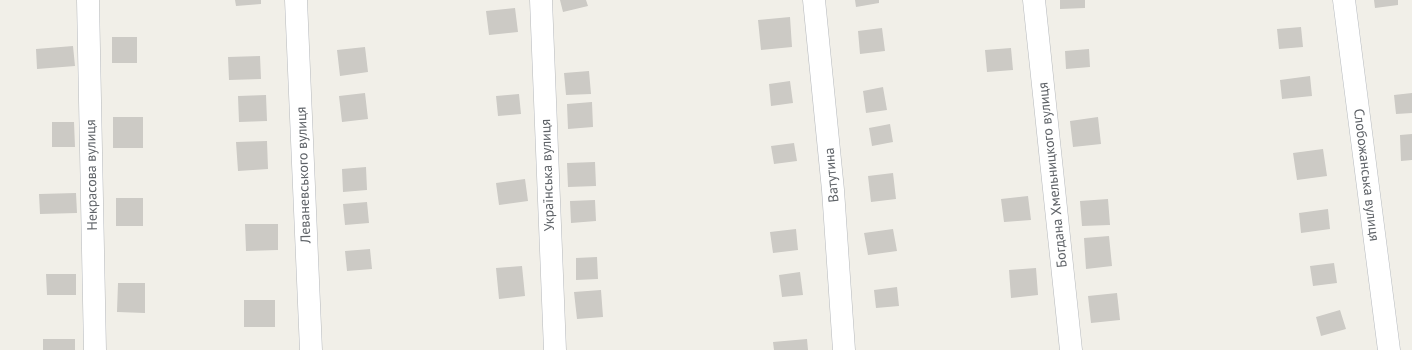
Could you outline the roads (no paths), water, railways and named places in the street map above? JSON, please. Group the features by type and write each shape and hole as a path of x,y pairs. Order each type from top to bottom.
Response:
{"street":[{"name":"Некрасова вулиця","path":"88,0 95,350"},
{"name":"Леваневського вулиця","path":"296,0 311,350"},
{"name":"Українська вулиця","path":"541,0 556,350"},
{"name":"Ватутина","path":"814,0 833,190 844,350"},
{"name":"Богдана Хмельницкого вулиця","path":"1034,0 1071,350"},
{"name":"Слобожанська вулиця","path":"1344,0 1389,350"}]}
